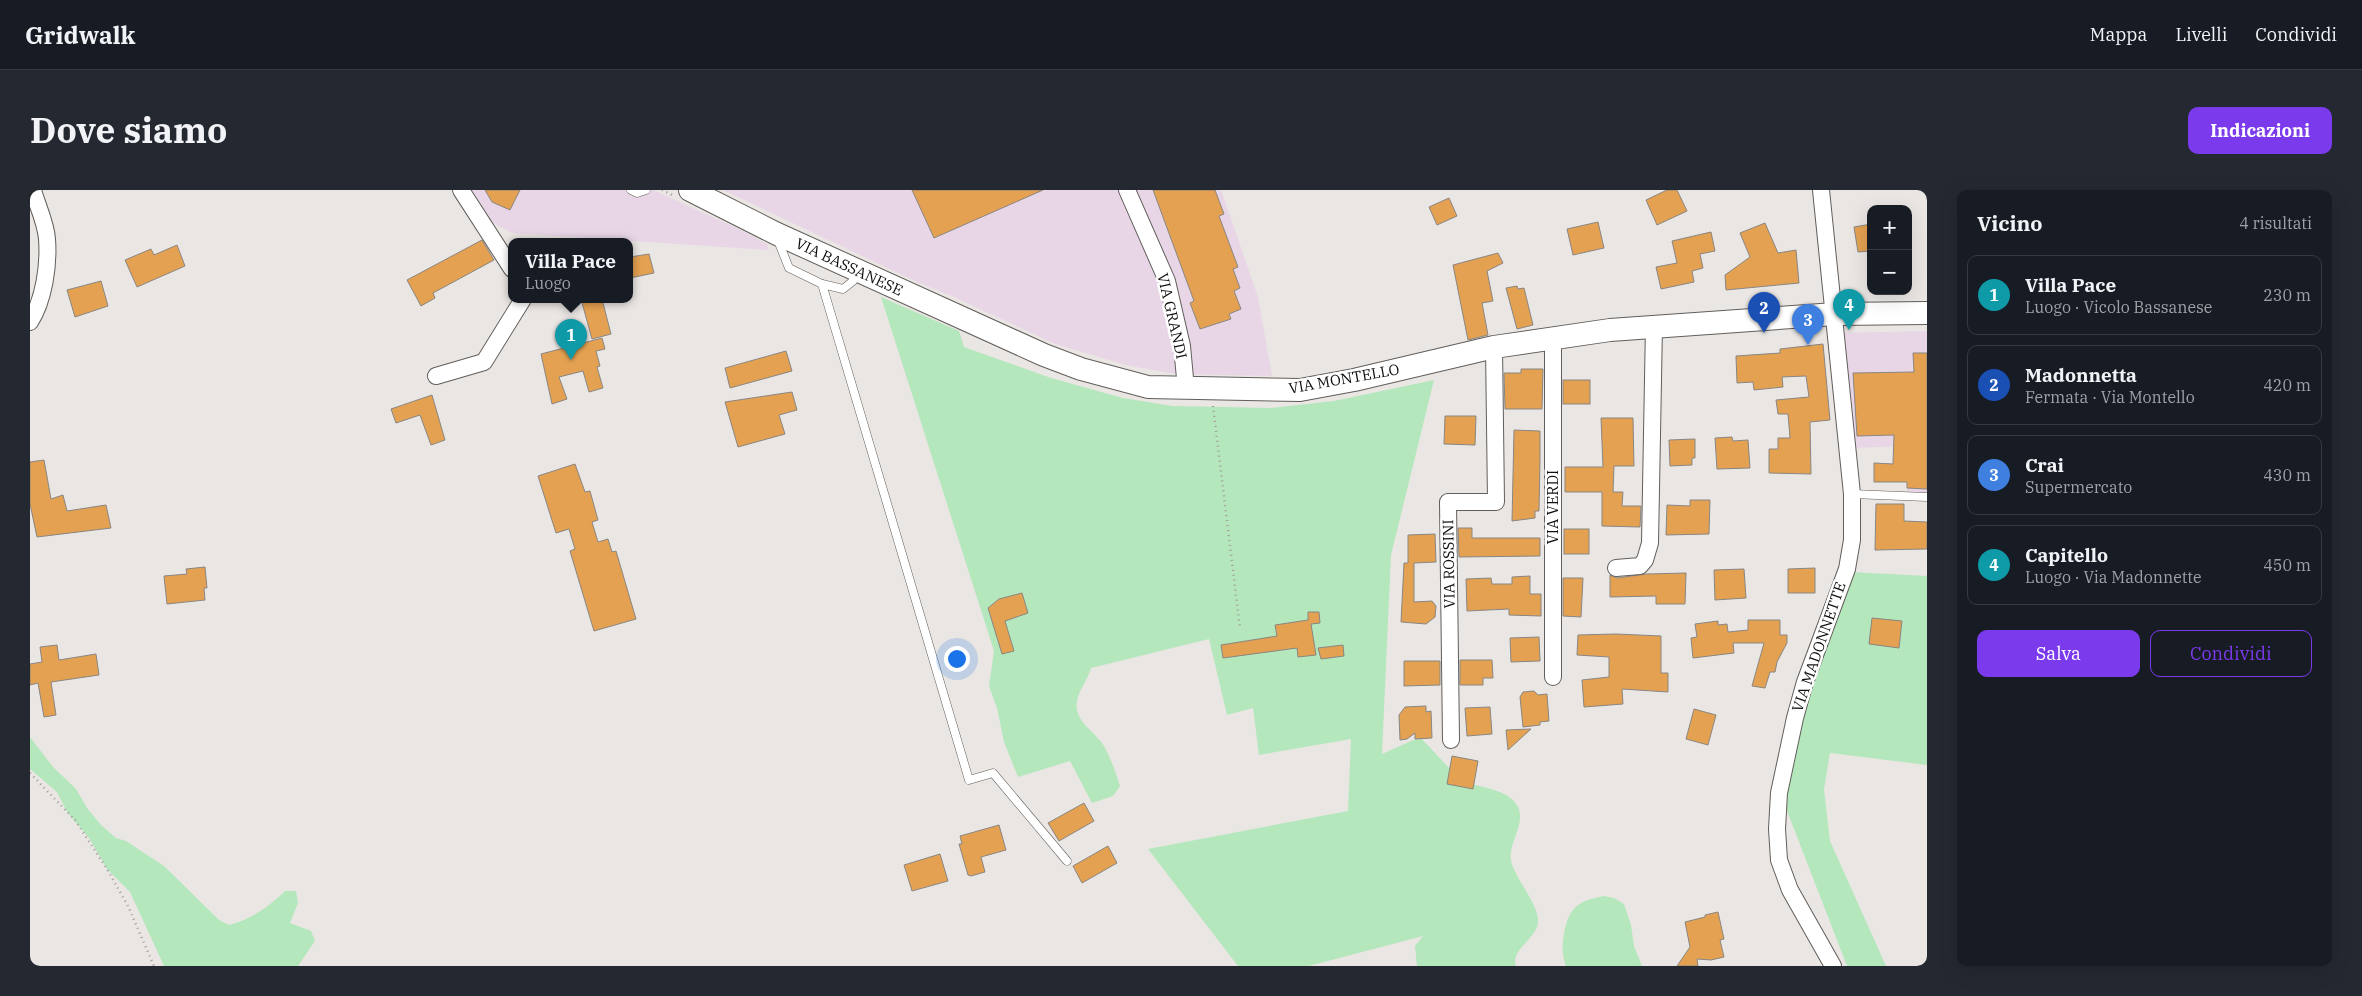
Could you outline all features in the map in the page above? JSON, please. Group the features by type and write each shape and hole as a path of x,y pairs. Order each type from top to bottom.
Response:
{"main road":[{"name":"VIA BASSANESE","path":"696,194 775,233 1009,340"},
{"name":"VIA MONTELLO","path":"1009,340 1044,355 1100,374 1148,387 1300,390 1354,380 1494,347 1552,337 1654,325 1835,314 1927,313"}],"street":[{"path":"30,322 35,314 46,273 47,237 33,190"},
{"path":"460,190 508,263"},
{"name":"VIA GRANDI","path":"1127,190 1168,281 1182,346 1186,388"},
{"name":"VIA MADONNETTE","path":"1821,190 1852,494 1852,540 1847,569 1805,682 1794,718 1779,794 1777,828 1779,860 1790,890 1834,966"},
{"path":"436,376 484,362 521,303"},
{"path":"1616,568 1640,566 1645,560 1650,543 1654,325"},
{"name":"VIA VERDI","path":"1552,337 1553,677"},
{"name":"VIA ROSSINI","path":"1451,740 1448,502 1496,502 1494,347"}],"lane":[{"path":"631,190 638,194 646,190"},
{"path":"775,233 789,268 822,284 843,289 853,281 859,271"},
{"path":"822,284 968,780 993,773 1067,861"},
{"path":"1852,494 1927,497"}],"path":[{"path":"662,190 696,194"},
{"path":"1211,389 1240,628"},
{"path":"30,773 75,820 107,869 128,906 154,966"}],"shaded area":[{"path":"452,190 653,190 741,230 767,244 769,250 633,241 633,238 588,238 512,233 472,212"},
{"path":"723,190 1221,190 1258,297 1272,376 1176,374 1130,366 1055,344 917,282"},
{"path":"1927,331 1927,494 1907,494 1906,446 1851,448 1837,333"}],"green space":[{"path":"881,297 959,331 964,347 1051,378 1123,398 1172,406 1271,408 1334,401 1434,380 1391,555 1382,754 1420,737 1465,785 1468,783 1503,793 1514,801 1518,807 1520,820 1512,847 1511,860 1535,908 1538,923 1533,934 1517,955 1515,960 1516,966 1417,966 1415,946 1423,936 1309,966 1238,966 1148,849 1348,811 1351,739 1259,755 1253,708 1227,715 1209,639 1091,668 1078,697 1078,714 1104,746 1111,761 1120,786 1113,796 1092,803 1070,761 1018,777 1004,742 997,708 989,686 994,651"},
{"path":"1850,572 1927,576 1927,765 1830,753 1824,789 1830,841 1886,966 1847,966 1784,803 1801,714"},
{"path":"30,737 53,767 76,789 87,808 101,825 116,838 126,841 164,866 219,920 229,925 237,923 259,912 285,891 296,891 298,903 290,923 311,931 315,941 298,966 164,966 130,892 107,869 89,838 67,812 57,792 30,769"},
{"path":"1603,896 1614,898 1624,904 1631,925 1634,946 1642,966 1566,966 1563,943 1566,925 1571,912 1586,901"}],"building":[{"path":"485,190 520,190 510,210 492,202"},
{"path":"912,190 1043,190 934,238"},
{"path":"1153,190 1215,190 1224,214 1219,216 1238,267 1233,269 1240,288 1234,291 1241,309 1229,314 1231,319 1200,329 1190,303 1194,301"},
{"path":"1667,190 1677,190 1687,211 1657,225 1646,200"},
{"path":"1449,198 1457,216 1437,225 1429,207"},
{"path":"1598,222 1604,248 1573,255 1567,229"},
{"path":"1765,223 1778,253 1796,250 1799,283 1726,290 1725,275 1750,257 1740,233"},
{"path":"1867,225 1867,251 1858,252 1854,227"},
{"path":"1711,232 1715,251 1700,254 1703,268 1692,271 1694,282 1661,289 1656,267 1677,263 1672,241"},
{"path":"482,240 494,260 433,293 435,298 421,306 407,280"},
{"path":"177,245 185,266 137,287 125,260 151,249 154,255"},
{"path":"1498,253 1503,263 1487,271 1493,301 1482,303 1488,335 1468,340 1453,265"},
{"path":"649,254 654,273 633,277 633,257"},
{"path":"101,281 108,306 75,317 67,290"},
{"path":"1517,286 1518,289 1524,288 1533,325 1517,329 1506,288"},
{"path":"582,303 603,303 611,334 592,339"},
{"path":"602,338 605,349 596,351 600,366 597,367 603,388 589,392 583,371 559,377 567,399 552,404 541,354"},
{"path":"1823,344 1830,420 1810,422 1811,474 1769,473 1769,449 1778,449 1778,438 1790,438 1788,414 1778,414 1776,400 1809,397 1806,376 1782,377 1783,387 1754,390 1753,382 1737,383 1736,356 1780,353 1780,349"},
{"path":"786,351 792,371 730,388 725,368"},
{"path":"1913,353 1927,353 1927,489 1907,488 1907,482 1874,482 1874,463 1893,464 1894,435 1857,436 1853,373 1914,372"},
{"path":"1521,369 1543,369 1542,409 1505,409 1504,373 1521,373"},
{"path":"1563,380 1590,380 1590,404 1563,404"},
{"path":"792,392 797,410 779,415 785,434 738,447 725,402"},
{"path":"432,395 445,440 431,445 420,415 396,423 391,409"},
{"path":"1445,416 1476,416 1475,445 1444,444"},
{"path":"1601,418 1633,418 1634,466 1614,466 1613,492 1623,492 1622,506 1641,506 1640,527 1602,526 1602,492 1565,492 1565,467 1603,467"},
{"path":"1514,430 1540,431 1539,511 1535,511 1535,518 1512,521"},
{"path":"1732,437 1733,441 1748,440 1750,468 1717,469 1715,438"},
{"path":"1695,439 1695,458 1692,458 1692,465 1670,466 1669,440"},
{"path":"44,460 51,499 63,495 67,511 106,505 111,528 37,537 30,504 30,462"},
{"path":"575,464 585,492 590,491 598,520 592,522 598,542 608,539 612,552 616,551 636,619 594,631 570,551 575,549 569,529 556,533 538,476"},
{"path":"1690,500 1710,500 1709,534 1666,535 1667,505 1690,506"},
{"path":"1876,504 1904,504 1904,521 1927,522 1927,549 1875,550"},
{"path":"1458,528 1472,528 1472,538 1540,538 1540,556 1459,557"},
{"path":"1564,529 1589,529 1589,554 1564,554"},
{"path":"1435,534 1436,562 1414,563 1414,602 1432,601 1436,606 1435,617 1426,624 1401,622 1404,563 1408,563 1408,535"},
{"path":"205,567 207,588 204,588 205,600 167,604 164,576 187,574 186,569"},
{"path":"1815,568 1815,593 1788,593 1788,569"},
{"path":"1744,569 1746,598 1715,600 1714,570"},
{"path":"1686,573 1685,604 1656,604 1656,596 1610,597 1610,575 1617,578 1646,574"},
{"path":"1530,576 1530,594 1541,594 1541,616 1509,615 1509,609 1467,611 1466,579 1491,578 1492,584 1512,584 1512,577"},
{"path":"1563,578 1583,578 1581,617 1563,616"},
{"path":"1022,593 1028,613 1005,621 1014,651 1002,654 988,608 999,599"},
{"path":"1308,612 1319,612 1320,623 1311,624 1316,655 1298,657 1297,648 1223,658 1221,645 1277,636 1275,625 1308,620"},
{"path":"1872,618 1902,621 1899,648 1869,644"},
{"path":"1748,620 1780,620 1780,635 1787,635 1787,643 1777,662 1775,672 1770,672 1765,688 1752,686 1764,643 1733,643 1734,653 1693,658 1691,638 1697,637 1695,624 1718,621 1718,625 1727,624 1728,632 1748,630"},
{"path":"1578,635 1661,636 1661,673 1668,673 1668,692 1622,689 1623,704 1584,707 1582,680 1609,677 1609,657 1577,655"},
{"path":"1539,637 1540,661 1511,662 1510,638"},
{"path":"57,645 59,660 96,654 99,675 51,682 56,715 44,717 38,683 30,685 30,664 42,662 40,647"},
{"path":"1343,645 1344,656 1321,659 1318,648"},
{"path":"1460,660 1492,660 1493,678 1483,678 1483,685 1460,685"},
{"path":"1404,661 1440,661 1440,685 1404,686"},
{"path":"1534,691 1538,695 1547,694 1549,721 1540,722 1540,725 1523,727 1520,697 1523,692"},
{"path":"1426,706 1426,712 1431,711 1432,738 1415,739 1415,733 1407,739 1400,740 1399,715 1405,707"},
{"path":"1490,707 1492,734 1467,736 1465,708"},
{"path":"1694,709 1716,715 1708,745 1686,739"},
{"path":"1531,729 1508,750 1506,730"},
{"path":"1452,756 1478,761 1473,789 1447,784"},
{"path":"1084,803 1094,821 1059,841 1048,823"},
{"path":"999,825 1006,850 981,857 985,872 971,876 968,875 959,844 962,844 960,836"},
{"path":"1108,846 1117,863 1082,883 1073,866"},
{"path":"940,854 948,881 912,891 904,865"},
{"path":"1718,912 1724,939 1720,940 1724,957 1711,960 1697,959 1698,966 1677,966 1690,947 1685,922"}],"place":[{"name":"Capitello","path":"1849,330"},
{"name":"Madonnetta","path":"1764,333"},
{"name":"Crai","path":"1808,345"},
{"name":"Villa Pace","path":"571,360"}]}
